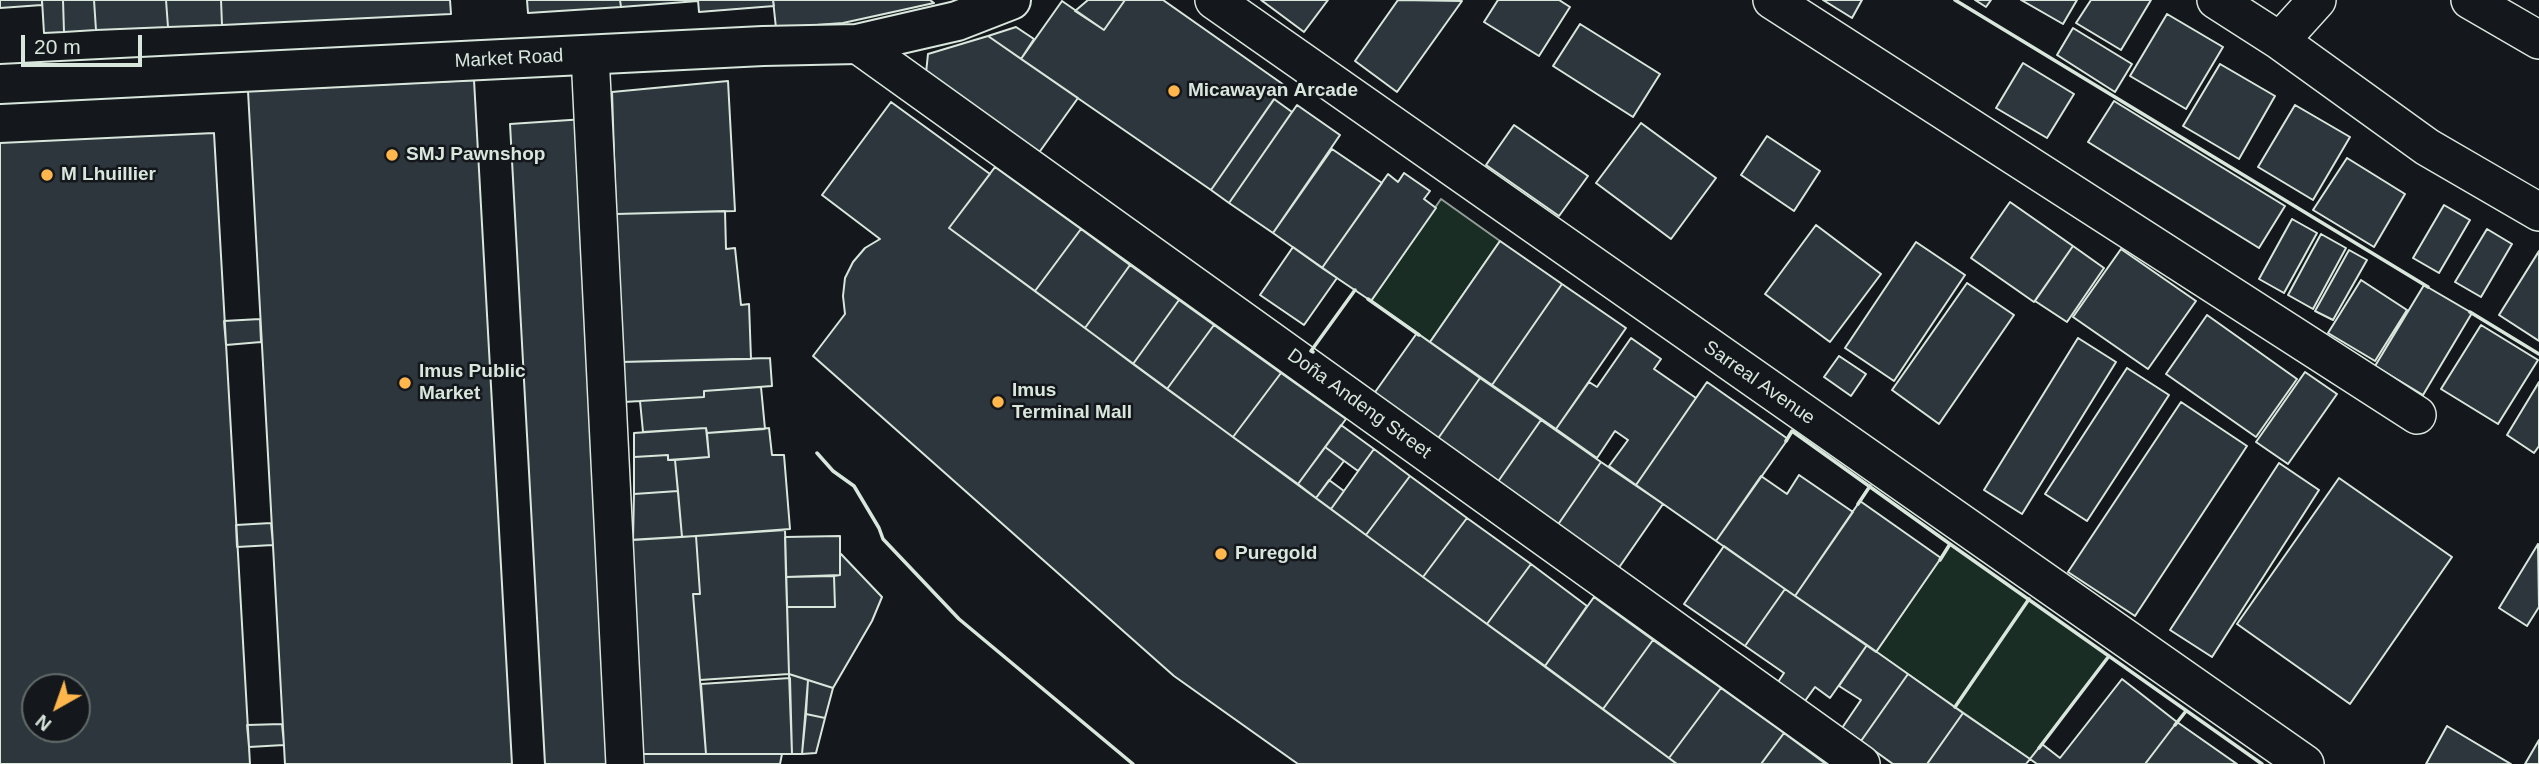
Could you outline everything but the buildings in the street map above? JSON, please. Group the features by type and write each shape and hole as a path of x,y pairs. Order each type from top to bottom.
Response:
{"street":[{"name":"Market Road","path":"0,84 763,46 857,44 957,21 1011,0"},
{"name":"Sarreal Avenue","path":"1213,0 2305,764"},
{"path":"1772,0 2417,415"},
{"path":"2216,0 2280,41 2427,147 2539,212"},
{"path":"2280,41 2317,0"},
{"path":"2470,0 2539,40"},
{"name":"Doña Andeng Street","path":"857,44 1861,764"},
{"path":"590,55 625,764"}],"green space":[{"path":"1441,199 1500,241 1430,342 1371,301"},
{"path":"1950,544 2109,656 2030,759 1876,652"}],"wall":[{"path":"1955,0 2428,287"},
{"path":"1313,352 1311,351 1355,290"},
{"path":"1368,299 1419,335"},
{"path":"2470,312 2539,354"},
{"path":"1786,441 1792,431 1950,544"},
{"path":"817,453 833,471 854,486 883,539 959,619 1133,764"},
{"path":"1858,504 1870,486"},
{"path":"1940,560 1950,544 2262,764"},
{"path":"1955,707 2029,599"},
{"path":"2039,748 2109,656"},
{"path":"2175,725 2186,711"}],"place":[{"name":"Micawayan Arcade","path":"1174,91"},
{"name":"SMJ Pawnshop","path":"392,155"},
{"name":"M Lhuillier","path":"47,175"},
{"name":"Imus Public Market","path":"405,383"},
{"name":"Imus Terminal Mall","path":"998,402"},
{"name":"Puregold","path":"1221,554"}]}
